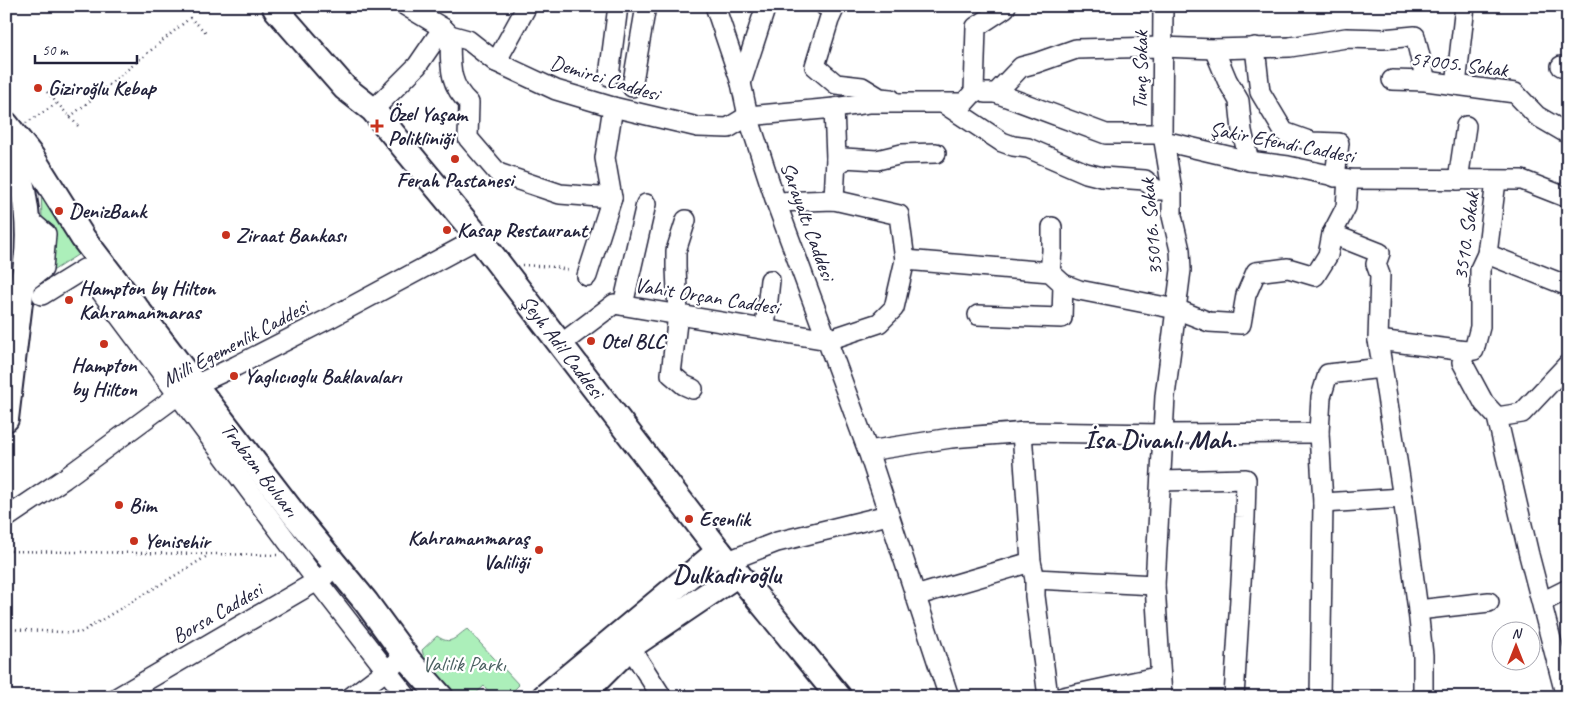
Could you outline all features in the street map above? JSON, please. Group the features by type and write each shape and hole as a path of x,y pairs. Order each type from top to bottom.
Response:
{"main road":[{"name":"Şeyh Adil Caddesi","path":"276,7 346,88 373,110 478,238 729,562 839,697"},
{"path":"6,418 32,290 27,264 25,199 14,155 12,128"},
{"name":"Trabzon Bulvarı","path":"12,128 181,394 297,518 405,655 441,697"},
{"path":"580,697 630,647 729,562"},
{"path":"544,697 729,562"}],"street":[{"name":"Demirci Caddesi","path":"406,6 447,32 468,40 496,62 556,90 614,107 698,127 728,128 748,116"},
{"path":"496,62 527,6"},
{"path":"609,76 618,6"},
{"path":"632,86 646,6"},
{"name":"Sarayaltı Caddesi","path":"716,6 741,83 748,116 776,202 868,451 949,697"},
{"path":"741,83 766,6"},
{"name":"Tunç Sokak","path":"1163,6 1163,137"},
{"path":"1456,85 1465,6"},
{"path":"832,7 814,66 836,84 862,86 880,98 943,103 1002,142 1028,148 1086,173 1102,177 1145,180 1156,190 1172,190"},
{"path":"748,116 869,103 964,103 974,92 976,27 1005,7"},
{"path":"373,110 417,66 447,32"},
{"path":"447,32 451,78 463,98 469,103 468,138 498,173 560,194 612,198"},
{"path":"996,93 1021,67 1076,48 1162,47 1214,49 1290,47 1346,38 1383,39 1414,36 1426,81"},
{"path":"905,260 1056,278 1080,290 1176,309 1209,322 1241,324 1246,295 1256,272 1288,268 1315,276 1328,255 1332,234 1346,207 1339,143 1312,142 1284,132 1260,92 1255,47"},
{"path":"1214,49 1227,80 1239,101 1242,131 1249,161"},
{"name":"57005. Sokak","path":"1392,80 1426,81 1515,93 1537,116 1568,134"},
{"name":"Şakir Efendi Caddesi","path":"974,92 996,93 1106,134 1163,137 1249,161 1288,166 1342,178 1522,180 1568,198"},
{"path":"587,276 612,198 605,158 614,107"},
{"path":"834,108 836,158 834,200"},
{"path":"1458,180 1466,126"},
{"name":"35016. Sokak","path":"1162,697 1155,585 1165,396 1181,270 1180,250 1172,216 1172,190 1163,137"},
{"path":"836,158 843,161 844,158 877,160 902,154 936,153"},
{"name":"3510. Sokak","path":"1466,351 1474,350 1480,327 1480,270 1487,254 1496,181"},
{"path":"776,202 834,200 899,215 905,260 894,308 879,323 828,340"},
{"path":"623,305 646,204"},
{"path":"686,220 676,251 678,314 671,374 684,385 693,389"},
{"path":"978,315 1062,318 1052,251 1052,227"},
{"path":"1332,234 1380,253 1376,264 1380,275 1378,340 1403,498 1418,610 1423,655 1424,697"},
{"name":"Milli Egemenlik Caddesi","path":"6,518 15,504 64,479 181,394 332,318 478,238"},
{"path":"1487,254 1568,286"},
{"name":"Trabzon Bulvarı","path":"32,290 84,269 181,394 317,582 407,697"},
{"path":"765,328 770,280"},
{"name":"Vahit Orçan Caddesi","path":"561,344 614,304 828,340"},
{"path":"1378,340 1466,351 1462,362 1484,403 1497,417 1529,555 1566,697"},
{"path":"1497,417 1522,413 1568,364"},
{"path":"1320,697 1322,502 1319,433 1321,397 1328,374 1382,368"},
{"path":"1022,432 1035,596 1048,697"},
{"path":"868,451 950,438 1022,432 1164,434 1319,433"},
{"path":"1161,481 1246,479 1234,697"},
{"path":"1322,502 1403,498"},
{"path":"729,562 777,542 888,515"},
{"name":"Borsa Caddesi","path":"118,697 317,582 337,567"},
{"path":"915,596 1033,570 1155,585"},
{"path":"1542,602 1568,590"},
{"path":"1418,610 1489,602"},
{"path":"630,647 662,697"},
{"path":"351,697 405,655"},
{"path":"1063,697 1161,676"}],"path":[{"path":"70,117 190,18 208,34"},
{"path":"47,92 79,127"},
{"path":"12,128 56,104"},
{"path":"498,264 555,267 587,276"},
{"path":"6,551 298,556"},
{"path":"6,629 80,633 210,554"}],"green space":[{"path":"41,191 82,252 51,272 55,227 42,218"},
{"name":"Valilik Parkı","path":"467,629 519,685 507,697 494,697 484,686 472,697 457,697 425,661 422,650 437,636 449,641"}],"place":[{"name":"Giziroğlu Kebap","path":"38,88"},
{"name":"Özel Yaşam Polikliniği","path":"377,126"},
{"name":"Ferah Pastanesi","path":"455,159"},
{"name":"DenizBank","path":"59,211"},
{"name":"Kasap Restaurant","path":"447,230"},
{"name":"Ziraat Bankası","path":"226,235"},
{"name":"Hampton by Hilton Kahramanmaras","path":"69,300"},
{"name":"Otel BLC","path":"591,341"},
{"name":"Hampton by Hilton","path":"104,344"},
{"name":"Yaglıcıoglu Baklavaları","path":"234,376"},
{"name":"Bim","path":"119,505"},
{"name":"Esenlik","path":"689,519"},
{"name":"Yenisehir","path":"134,541"},
{"name":"Kahramanmaraş Valiliği","path":"539,550"}],"district":[{"name":"İsa Divanlı Mah.","path":"1160,439"},
{"name":"Dulkadiroğlu","path":"727,574"}]}
